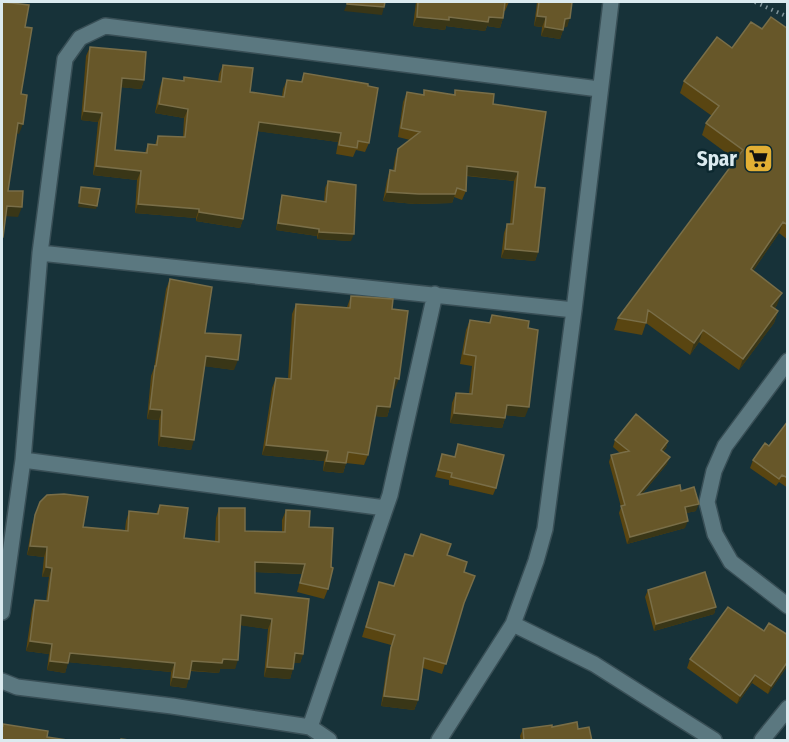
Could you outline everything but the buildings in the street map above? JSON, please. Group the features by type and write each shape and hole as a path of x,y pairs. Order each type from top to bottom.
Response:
{"street":[{"path":"439,741 513,624 545,529 611,2"},
{"path":"2,612 23,460 40,253 65,59 80,38 105,26 599,89"},
{"path":"40,253 574,310"},
{"path":"310,727 385,508 435,294"},
{"path":"788,361 725,446 714,471 707,502 715,534 731,562 788,606"},
{"path":"23,460 385,508"},
{"path":"513,624 594,664 714,741"},
{"path":"2,681 17,687 172,706 310,727 329,741"},
{"path":"762,741 788,708"}],"path":[{"path":"755,2 788,17"}],"place":[{"name":"Spar","path":"758,159"}]}
